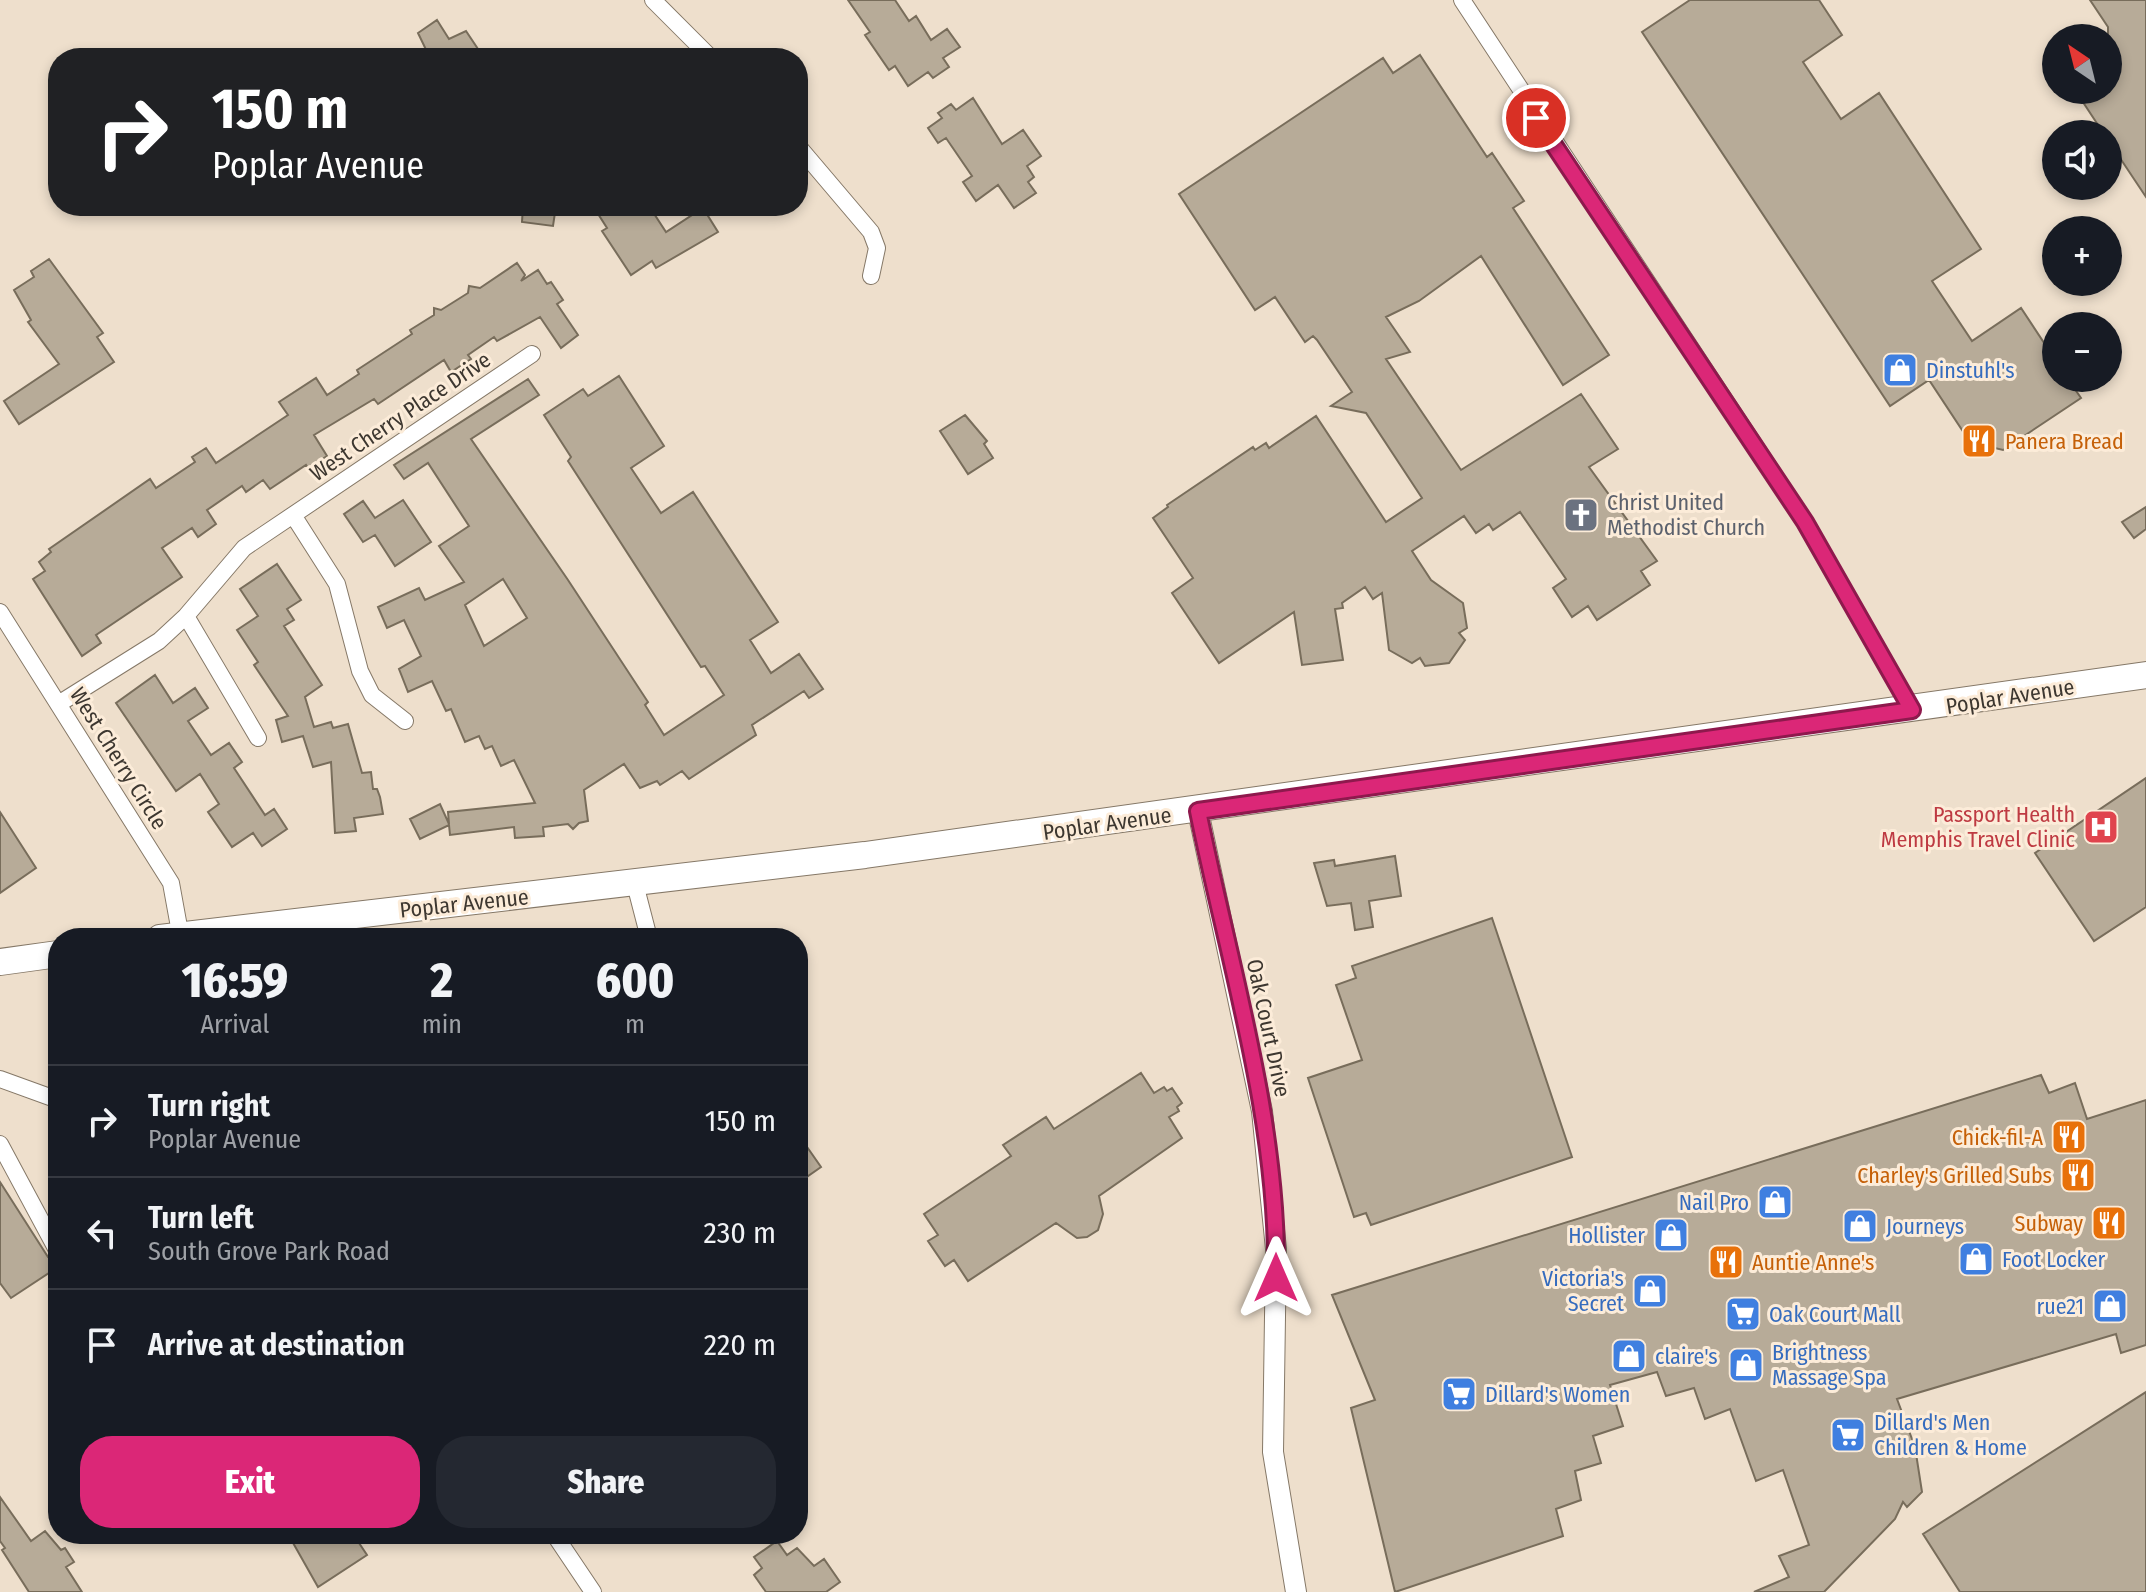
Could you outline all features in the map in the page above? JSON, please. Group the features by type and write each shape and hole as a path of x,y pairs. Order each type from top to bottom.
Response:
{"main road":[{"name":"Poplar Avenue","path":"252,928 635,884 1198,811 2146,675"},
{"path":"0,962 48,955"}],"street":[{"path":"653,0 701,48"},
{"path":"1462,0 1805,522 1912,710"},
{"path":"808,158 871,232 877,248 871,276"},
{"name":"West Cherry Place Drive","path":"60,703 159,641 186,616 244,548 532,354"},
{"path":"293,515 337,584 360,671 372,695 405,721"},
{"name":"West Cherry Circle","path":"0,612 171,883 174,928"},
{"path":"186,616 258,738"},
{"name":"Oak Court Drive","path":"1198,811 1262,1111 1276,1249 1273,1452 1296,1592"},
{"path":"635,884 646,928"},
{"path":"0,1078 48,1096"},
{"path":"0,1144 48,1233"},
{"path":"561,1544 593,1592"}],"building":[{"path":"848,0 895,0 909,21 916,16 931,40 947,29 960,47 943,58 949,67 933,78 928,72 908,86 895,66 889,70 865,35 870,32"},
{"path":"1690,0 1819,0 1842,35 1803,62 1841,119 1879,93 1981,249 1932,281 1972,341 2021,308 2042,340 2042,392 2077,392 2081,398 2003,450 1970,442 1929,380 1890,406 1642,32"},
{"path":"2090,0 2146,0 2146,197 2122,161 2122,120 2095,120 2084,104 2122,104 2122,24 2106,24"},
{"path":"437,20 449,39 466,31 477,48 425,48 418,33"},
{"path":"1420,55 1487,157 1492,153 1524,201 1513,208 1609,355 1563,385 1481,256 1419,301 1386,317 1410,352 1386,359 1461,470 1581,394 1618,449 1589,467 1657,561 1641,571 1650,585 1597,620 1588,606 1572,617 1553,588 1566,579 1520,512 1493,530 1489,524 1476,533 1464,516 1412,551 1431,580 1463,603 1467,628 1459,633 1465,640 1449,663 1425,666 1420,658 1412,663 1389,650 1382,593 1373,599 1365,587 1342,603 1343,608 1335,609 1343,660 1302,665 1294,612 1219,663 1172,593 1193,578 1153,518 1167,505 1253,447 1255,450 1266,443 1269,448 1316,416 1386,522 1422,498 1366,413 1331,406 1352,392 1317,340 1313,336 1305,342 1275,297 1255,310 1179,194 1383,58 1393,73"},
{"path":"973,98 1002,144 1023,130 1041,156 1027,166 1034,177 1028,182 1036,193 1014,208 998,185 976,201 963,182 972,176 946,138 938,143 928,128 942,118 938,113 951,104 956,110"},
{"path":"522,216 554,216 553,226 522,222"},
{"path":"599,216 656,216 666,232 691,216 708,216 718,232 656,268 652,261 631,275 602,231 607,228"},
{"path":"49,259 103,333 97,337 114,362 19,424 4,401 59,364 28,322 31,320 14,290 34,277 31,271"},
{"path":"517,263 525,275 521,281 538,270 547,284 551,282 563,300 557,304 578,335 561,348 540,317 497,341 494,337 468,355 471,359 451,372 444,360 378,404 374,399 314,435 327,456 308,468 306,465 270,489 263,480 246,492 242,486 207,510 216,524 198,537 192,528 162,548 182,577 96,635 101,643 82,656 33,579 45,571 39,562 51,552 49,549 150,479 156,488 195,462 192,457 206,448 216,463 288,415 279,402 316,378 327,395 359,374 357,370 412,334 410,330 434,315 434,308 441,310 468,293 469,286 480,288"},
{"path":"619,376 664,446 631,468 661,513 693,492 778,622 750,640 771,673 799,654 823,689 809,698 804,691 752,725 756,735 689,779 682,771 660,785 657,781 640,788 624,764 584,790 588,821 579,823 573,829 568,824 543,827 544,836 515,838 514,827 450,835 449,825 420,839 410,819 440,804 449,824 448,812 535,803 514,760 501,766 492,746 485,749 479,736 465,742 451,709 446,711 432,681 408,692 399,669 421,656 404,620 387,628 378,607 419,588 425,600 464,582 439,546 469,526 428,463 404,479 394,465 528,379 539,395 471,439 648,702 645,705 664,735 724,695 705,666 701,667 568,461 571,457 544,415 583,389 588,396","holes":["503,579 527,618 484,646 465,605"]},
{"path":"965,415 987,441 984,444 993,458 968,474 940,431"},
{"path":"403,500 431,542 395,566 375,535 363,542 344,514 363,501 375,518"},
{"path":"2146,507 2146,529 2134,538 2122,522"},
{"path":"277,564 301,600 287,609 294,620 284,626 322,685 305,697 314,727 331,722 333,728 348,724 362,773 371,772 373,789 377,789 380,797 383,814 354,818 356,831 335,833 331,762 313,767 303,736 282,742 276,720 288,716 254,665 258,662 237,630 258,616 240,589"},
{"path":"155,675 173,703 195,688 208,708 188,721 211,755 229,743 242,762 234,768 265,815 274,809 287,829 262,846 253,833 232,847 208,812 219,804 200,774 176,791 116,703"},
{"path":"2146,778 2146,907 2094,941 2035,853"},
{"path":"0,812 36,868 0,893"},
{"path":"1395,856 1401,896 1369,901 1373,927 1355,930 1351,903 1327,906 1314,863 1334,860 1335,866"},
{"path":"1492,918 1572,1157 1371,1225 1366,1213 1354,1217 1308,1078 1362,1060 1336,985 1356,978 1352,966"},
{"path":"1141,1073 1154,1093 1164,1087 1167,1091 1172,1088 1182,1103 1177,1107 1179,1111 1169,1117 1182,1138 1099,1196 1103,1214 1098,1230 1087,1237 1077,1238 1056,1223 968,1281 954,1260 945,1266 928,1241 938,1235 924,1214 1011,1156 1003,1145 1046,1117 1054,1129"},
{"name":"Oak Court Mall","path":"2041,1075 2049,1093 2075,1083 2087,1119 2146,1100 2146,1345 2121,1353 2116,1334 1897,1399 1915,1447 1922,1492 1907,1507 1903,1502 1895,1519 1824,1592 1754,1592 1789,1577 1779,1556 1809,1545 1783,1470 1756,1481 1730,1409 1705,1419 1694,1388 1666,1396 1657,1372 1610,1385 1623,1426 1593,1436 1601,1463 1575,1471 1581,1500 1556,1509 1563,1536 1395,1592 1351,1408 1375,1400 1332,1295"},
{"path":"808,1148 821,1167 808,1176"},
{"path":"0,1182 48,1257 48,1274 11,1298 0,1283"},
{"path":"2146,1392 2146,1592 1960,1592 1923,1534"},
{"path":"0,1497 31,1541 45,1531 48,1544 56,1544 61,1550 65,1548 74,1562 66,1567 82,1592 29,1592 2,1550 5,1548 0,1541"},
{"path":"294,1544 360,1544 367,1555 318,1587"},
{"path":"773,1544 779,1544 787,1555 797,1548 814,1566 824,1559 840,1582 826,1592 766,1592 754,1575 762,1568 754,1557"}],"place":[{"name":"Dinstuhl's","path":"1900,370"},
{"name":"Panera Bread","path":"1979,441"},
{"name":"Christ United Methodist Church","path":"1581,515"},
{"name":"Passport Health Memphis Travel Clinic","path":"2101,827"},
{"name":"Chick-fil-A","path":"2069,1137"},
{"name":"Charley's Grilled Subs","path":"2078,1175"},
{"name":"Nail Pro","path":"1775,1202"},
{"name":"Subway","path":"2109,1223"},
{"name":"Journeys","path":"1860,1226"},
{"name":"Hollister","path":"1671,1235"},
{"name":"Foot Locker","path":"1976,1259"},
{"name":"Auntie Anne's","path":"1726,1262"},
{"name":"Victoria's Secret","path":"1650,1291"},
{"name":"rue21","path":"2110,1306"},
{"name":"Oak Court Mall","path":"1743,1314"},
{"name":"claire's","path":"1629,1356"},
{"name":"Brightness Massage Spa","path":"1746,1365"},
{"name":"Dillard's Women","path":"1459,1394"},
{"name":"Dillard's Men Children & Home","path":"1848,1435"}],"route":[{"path":"1276,1278 1275,1224 1262,1111 1198,811 1912,710 1805,522 1536,118"}]}
